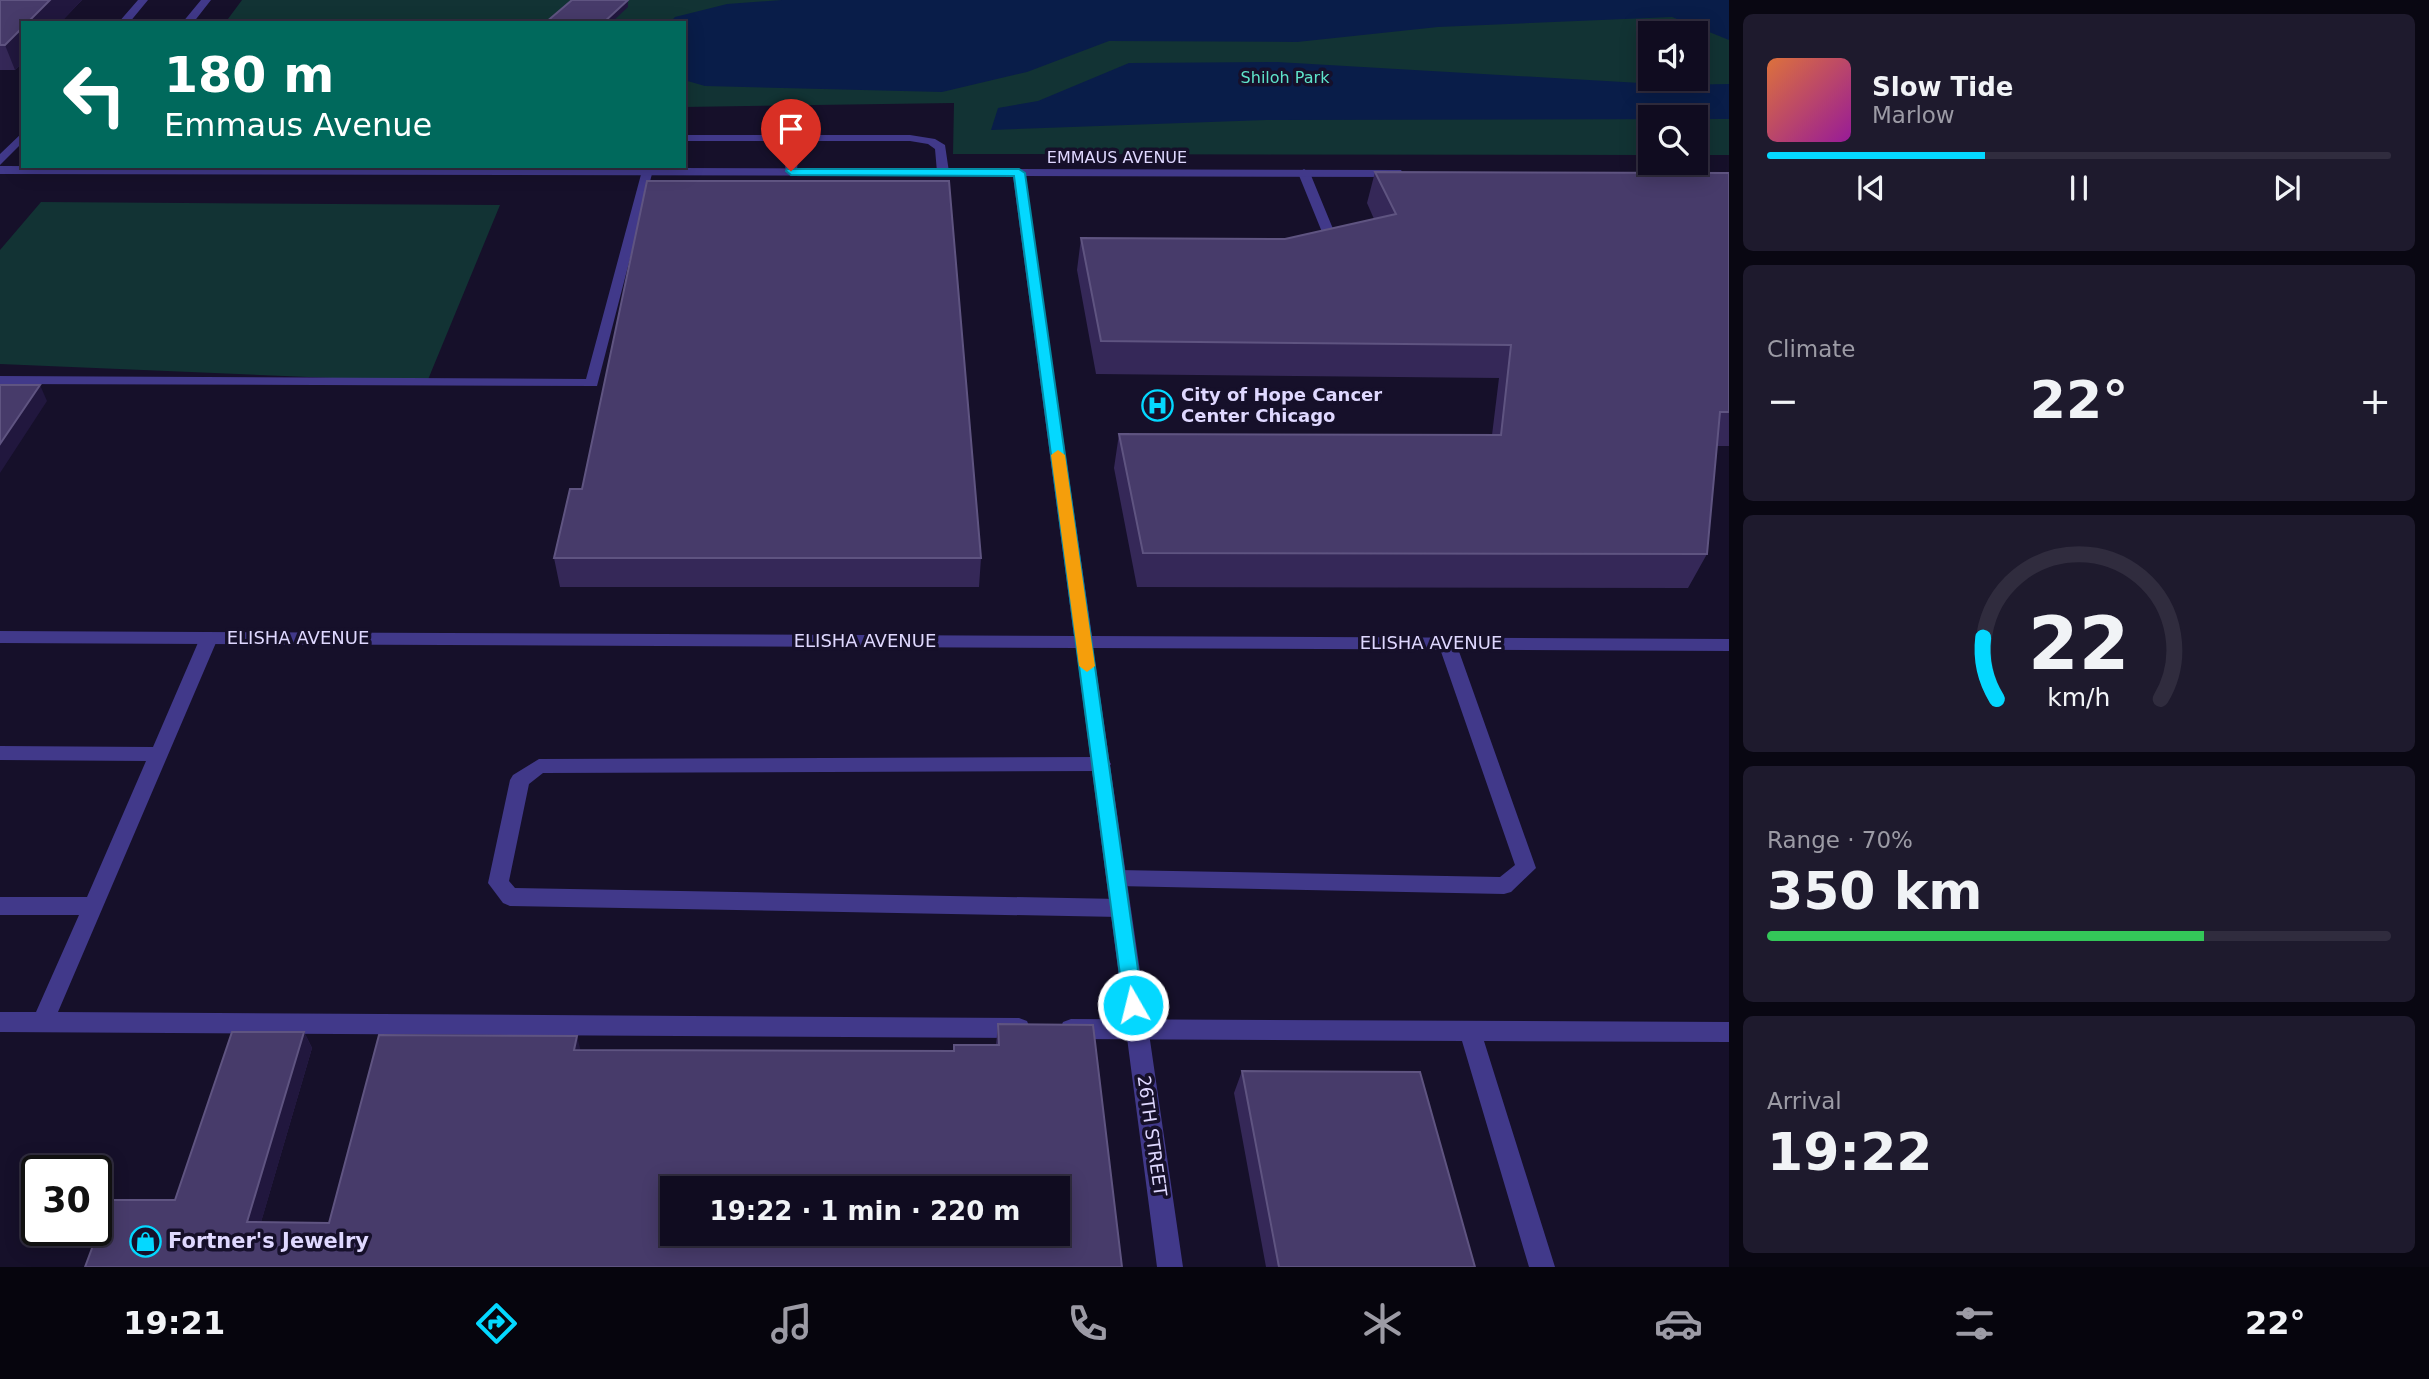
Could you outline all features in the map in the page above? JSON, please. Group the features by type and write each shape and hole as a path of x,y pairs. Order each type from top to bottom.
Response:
{"street":[{"path":"125,21 143,0"},
{"path":"189,21 206,0"},
{"path":"0,161 21,137"},
{"path":"686,138 931,141 941,147 943,172"},
{"path":"791,171 793,138"},
{"name":"EMMAUS AVENUE","path":"0,170 1413,173"},
{"path":"0,380 592,383 647,170"},
{"name":"26TH STREET","path":"1019,173 1170,1267"},
{"path":"1304,173 1332,241 1306,241"},
{"name":"ELISHA AVENUE","path":"0,637 1729,645"},
{"path":"43,1022 209,638"},
{"path":"1117,878 1504,886 1526,867 1447,643"},
{"path":"0,753 159,754"},
{"path":"1101,764 539,766 520,780 498,883 510,897 1120,908"},
{"path":"0,906 93,906"},
{"path":"0,1022 1729,1032"},
{"path":"1470,1031 1542,1267"}],"green space":[{"name":"Shiloh Park","path":"242,0 1729,0 1729,155 1708,155 1708,105 1638,105 1638,155 953,154 954,103 686,107 686,21 226,21"},
{"path":"41,202 500,205 427,382 0,364 0,250"}],"water":[{"path":"782,0 1729,0 1729,40 1708,32 1708,21 1682,21 1672,17 1438,27 1297,42 1109,41 1027,72 942,92 705,86 686,81 686,21 671,21 675,17 727,4"},
{"path":"1277,62 1638,83 1638,91 1708,91 1708,84 1729,84 1729,119 1708,119 1708,105 1638,105 1638,119 1266,120 991,130 998,108 1038,101 1129,63"}],"building":[{"path":"0,0 50,0 29,21 21,21 21,29 5,45 0,45"},
{"path":"572,0 628,0 605,21 547,21"},
{"path":"1375,172 1638,173 1638,175 1729,173 1729,412 1720,412 1707,554 1143,553 1119,434 1501,435 1511,345 1101,341 1081,238 1285,239 1396,214"},
{"path":"647,181 949,181 981,558 554,558 570,489 582,489"},
{"path":"0,385 40,385 0,444"},
{"path":"998,1024 1093,1025 1122,1267 85,1267 93,1246 112,1246 112,1200 175,1200 232,1032 304,1032 247,1222 329,1223 379,1035 577,1036 574,1050 954,1051 954,1045 999,1045"},
{"path":"1242,1071 1420,1072 1475,1267 1279,1267"}],"slow traffic":[{"path":"1058,455 1087,666"}],"place":[{"name":"City of Hope Cancer Center Chicago","path":"1158,405"},
{"name":"Fortner's Jewelry","path":"145,1241"}],"route":[{"path":"791,171 1019,173 1133,1005"}]}
